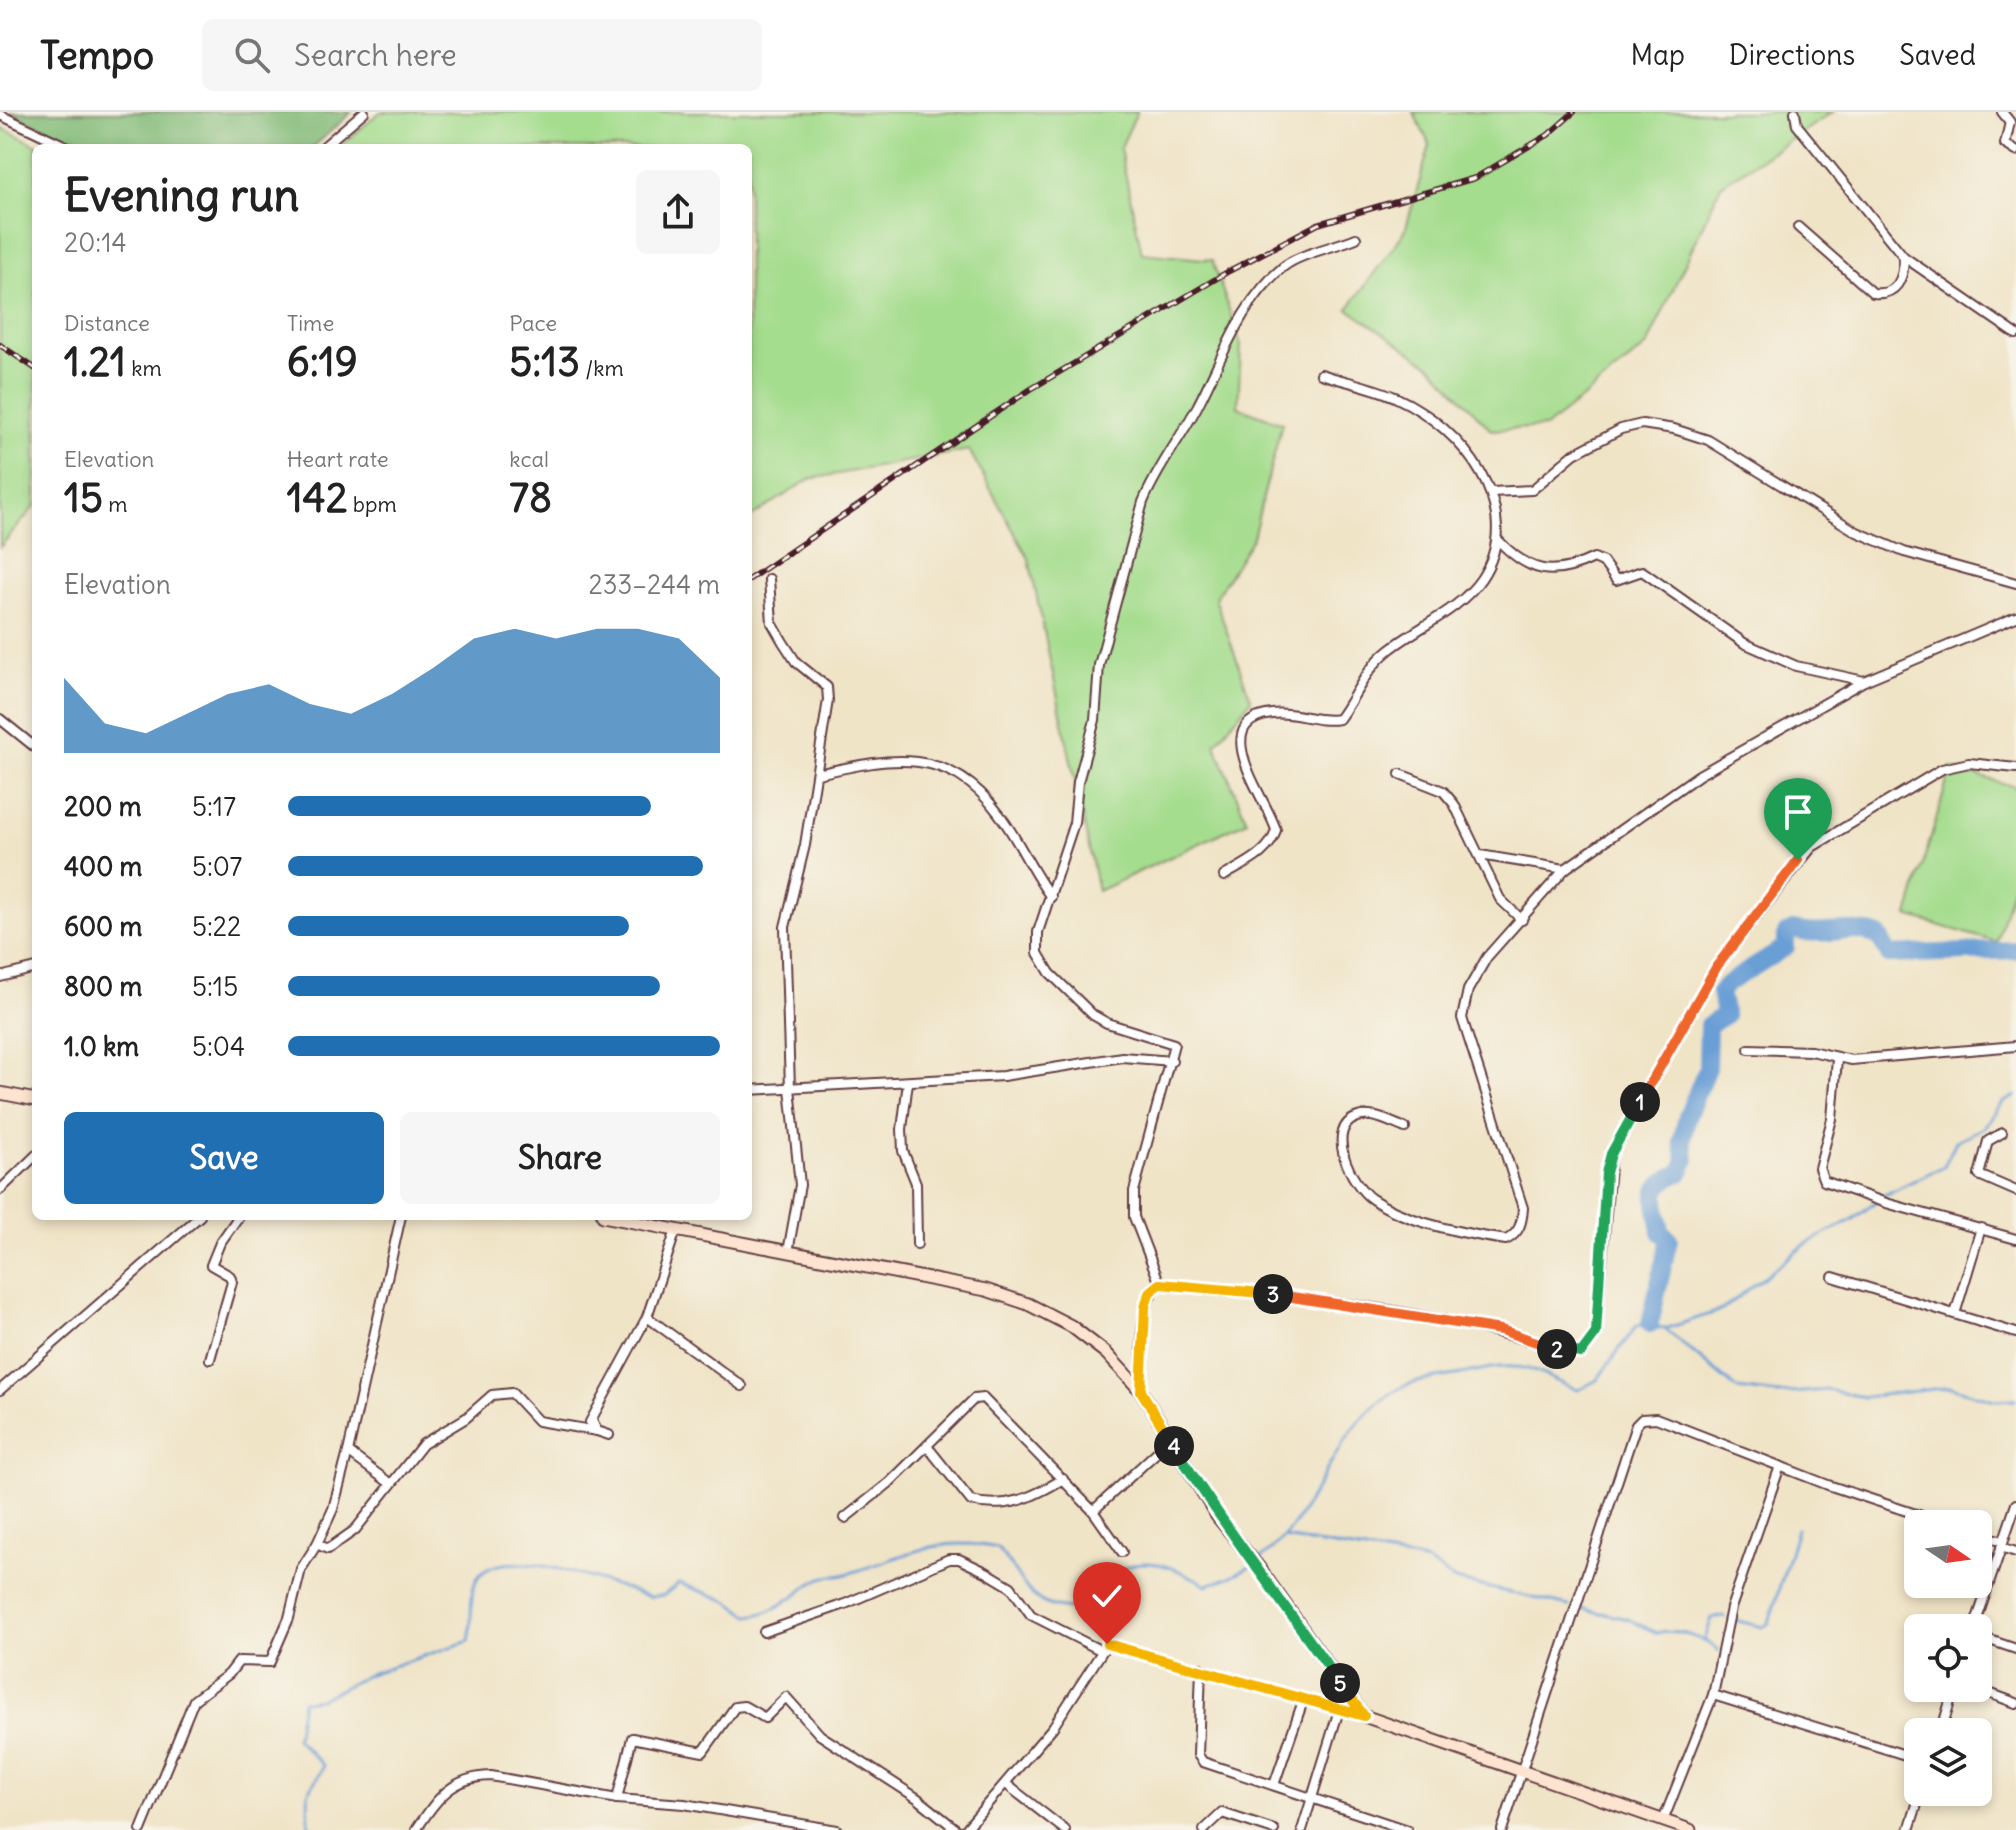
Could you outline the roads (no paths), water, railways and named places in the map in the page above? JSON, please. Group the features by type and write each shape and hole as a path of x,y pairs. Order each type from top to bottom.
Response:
{"street":[{"path":"327,144 364,112"},
{"path":"1795,112 1797,125 1904,257 2016,334"},
{"path":"2002,112 2010,122 2005,144 2016,151"},
{"path":"0,115 62,144"},
{"path":"1798,227 1873,293 1885,294 1897,287 1904,273 1904,257"},
{"path":"1160,1284 1134,1217 1134,1191 1175,1050 1169,1041 1107,1023 1050,973 1038,953 1038,932 1074,823 1078,782 1095,720 1099,665 1143,502 1153,480 1197,407 1256,293 1285,265 1356,238"},
{"path":"1224,876 1265,851 1273,842 1276,830 1240,753 1242,736 1249,723 1270,714 1298,714 1322,722 1339,719 1362,679 1387,651 1460,600 1480,582 1498,540 1491,492 1482,472 1434,423 1398,398 1321,374"},
{"path":"1491,492 1532,490 1574,454 1621,429 1642,424 1674,429 1708,440 1857,532 1904,552 2016,583"},
{"path":"1498,540 1517,560 1534,568 1575,567 1594,558 1603,562 1616,580 1642,571 1744,643 1796,666 1864,681"},
{"path":"769,579 772,623 796,662 827,687 817,774 785,927 790,1088 798,1135 800,1185 788,1252"},
{"path":"1405,1128 1378,1117 1359,1116 1349,1122 1342,1138 1343,1157 1352,1176 1371,1199 1458,1233 1506,1240 1513,1236 1522,1224 1523,1208 1462,1018 1468,990 1487,957 1565,869 1699,775 1864,681 2016,617"},
{"path":"0,719 32,745"},
{"path":"817,774 905,758 945,769 997,811 1051,897"},
{"path":"1141,1391 1145,1308 1149,1293 1160,1284 1307,1298 1501,1330 1570,1353 1581,1353 1596,1333 1611,1154 1717,966 1812,847 1942,769 1969,763 2016,768"},
{"path":"1400,774 1443,791 1480,855 1500,899 1522,920"},
{"path":"1480,855 1565,869"},
{"path":"0,977 32,969"},
{"path":"1749,1049 1811,1051 1837,1059 2016,1046"},
{"path":"752,1090 1003,1076 1122,1057 1172,1061"},
{"path":"1837,1059 1832,1119 1819,1168 1824,1181 1886,1203 2016,1239"},
{"path":"908,1082 902,1129 903,1151 916,1183 917,1244"},
{"path":"0,1093 32,1099"},
{"path":"2002,1133 1988,1141 1979,1175 2016,1191"},
{"path":"0,1190 32,1159"},
{"path":"0,1390 195,1220"},
{"path":"210,1359 232,1282 230,1276 211,1265 220,1243 236,1220"},
{"path":"141,1830 194,1700 229,1674 239,1661 270,1662 289,1618 301,1569 333,1509 400,1220"},
{"path":"624,1220 929,1277 1028,1304 1071,1326 1106,1353 1141,1391 1217,1516 1260,1569 1364,1716"},
{"path":"1955,1314 1981,1228"},
{"path":"585,1429 647,1317 676,1230"},
{"path":"1833,1277 2016,1333"},
{"path":"647,1317 742,1386"},
{"path":"317,1544 328,1549 341,1543 370,1514 423,1444 466,1418 492,1395 512,1393 532,1418 609,1435"},
{"path":"845,1518 927,1446 974,1399 983,1398 1093,1511 1122,1552"},
{"path":"1502,1830 1636,1425 1648,1417 1656,1418 1906,1510"},
{"path":"592,1420 597,1431"},
{"path":"1093,1511 1170,1440"},
{"path":"927,1446 971,1501 1026,1501 1063,1479"},
{"path":"348,1452 391,1484"},
{"path":"1663,1821 1713,1695 1731,1608 1780,1466"},
{"path":"1979,1614 2016,1504"},
{"path":"1992,1540 2016,1552"},
{"path":"764,1632 845,1604 949,1559 959,1559 1011,1587 1031,1615 1100,1650"},
{"path":"1992,1641 2016,1649"},
{"path":"965,1830 1053,1727 1100,1650 1107,1644 1364,1716 1690,1830"},
{"path":"1201,1668 1199,1759 1383,1826 1407,1830"},
{"path":"1992,1694 2016,1703"},
{"path":"1713,1695 1904,1755"},
{"path":"617,1799 632,1738 703,1752 735,1707 744,1706 765,1718 786,1697 820,1735 917,1798 957,1830"},
{"path":"1274,1785 1303,1701"},
{"path":"1302,1830 1339,1710"},
{"path":"416,1830 444,1790 472,1778 491,1776 617,1799 684,1804 837,1830"},
{"path":"1006,1784 1065,1830"},
{"path":"1909,1830 1917,1806"},
{"path":"1204,1830 1222,1813 1274,1830"}],"waterway":[{"path":"1650,1324 1669,1239 1661,1232 1656,1196 1662,1184 1680,1173 1686,1160 1682,1140 1687,1117 1707,1068 1708,1025 1725,1015 1720,992 1727,984 1786,947 1786,934 1793,930 1815,933 1856,931 1879,936 1889,955 2016,950"},
{"path":"1665,1329 1722,1310 1806,1244 1852,1220 1884,1195 1944,1166 1956,1141 1983,1128 2002,1103 2015,1096"},
{"path":"309,1830 308,1793 324,1766 296,1739 302,1701 321,1699 369,1674 469,1641 474,1586 484,1571 503,1564 554,1568 650,1597 664,1595 679,1583 728,1601 750,1616 778,1606 822,1578 843,1575 918,1550 955,1544 997,1548 1030,1593 1050,1605 1064,1608 1082,1609 1123,1569 1144,1563 1166,1566 1207,1585 1244,1570 1272,1549 1293,1525 1344,1442 1364,1416 1391,1393 1425,1380 1511,1367 1534,1371 1578,1390 1597,1380 1637,1325 1665,1329 1737,1389 1779,1394 1826,1390 1864,1397 1951,1387 1994,1400 2016,1399"},
{"path":"1730,1619 1763,1627 1769,1623 1797,1529"},
{"path":"1284,1538 1428,1562 1455,1580 1569,1606"},
{"path":"1579,1608 1628,1619 1657,1633 1690,1635 1719,1651"},
{"path":"1705,1639 1712,1618 1724,1617"}],"railway":[{"path":"752,577 1031,389 1229,271 1318,224 1475,178 1548,135 1574,112"},
{"path":"0,345 32,366"}]}
